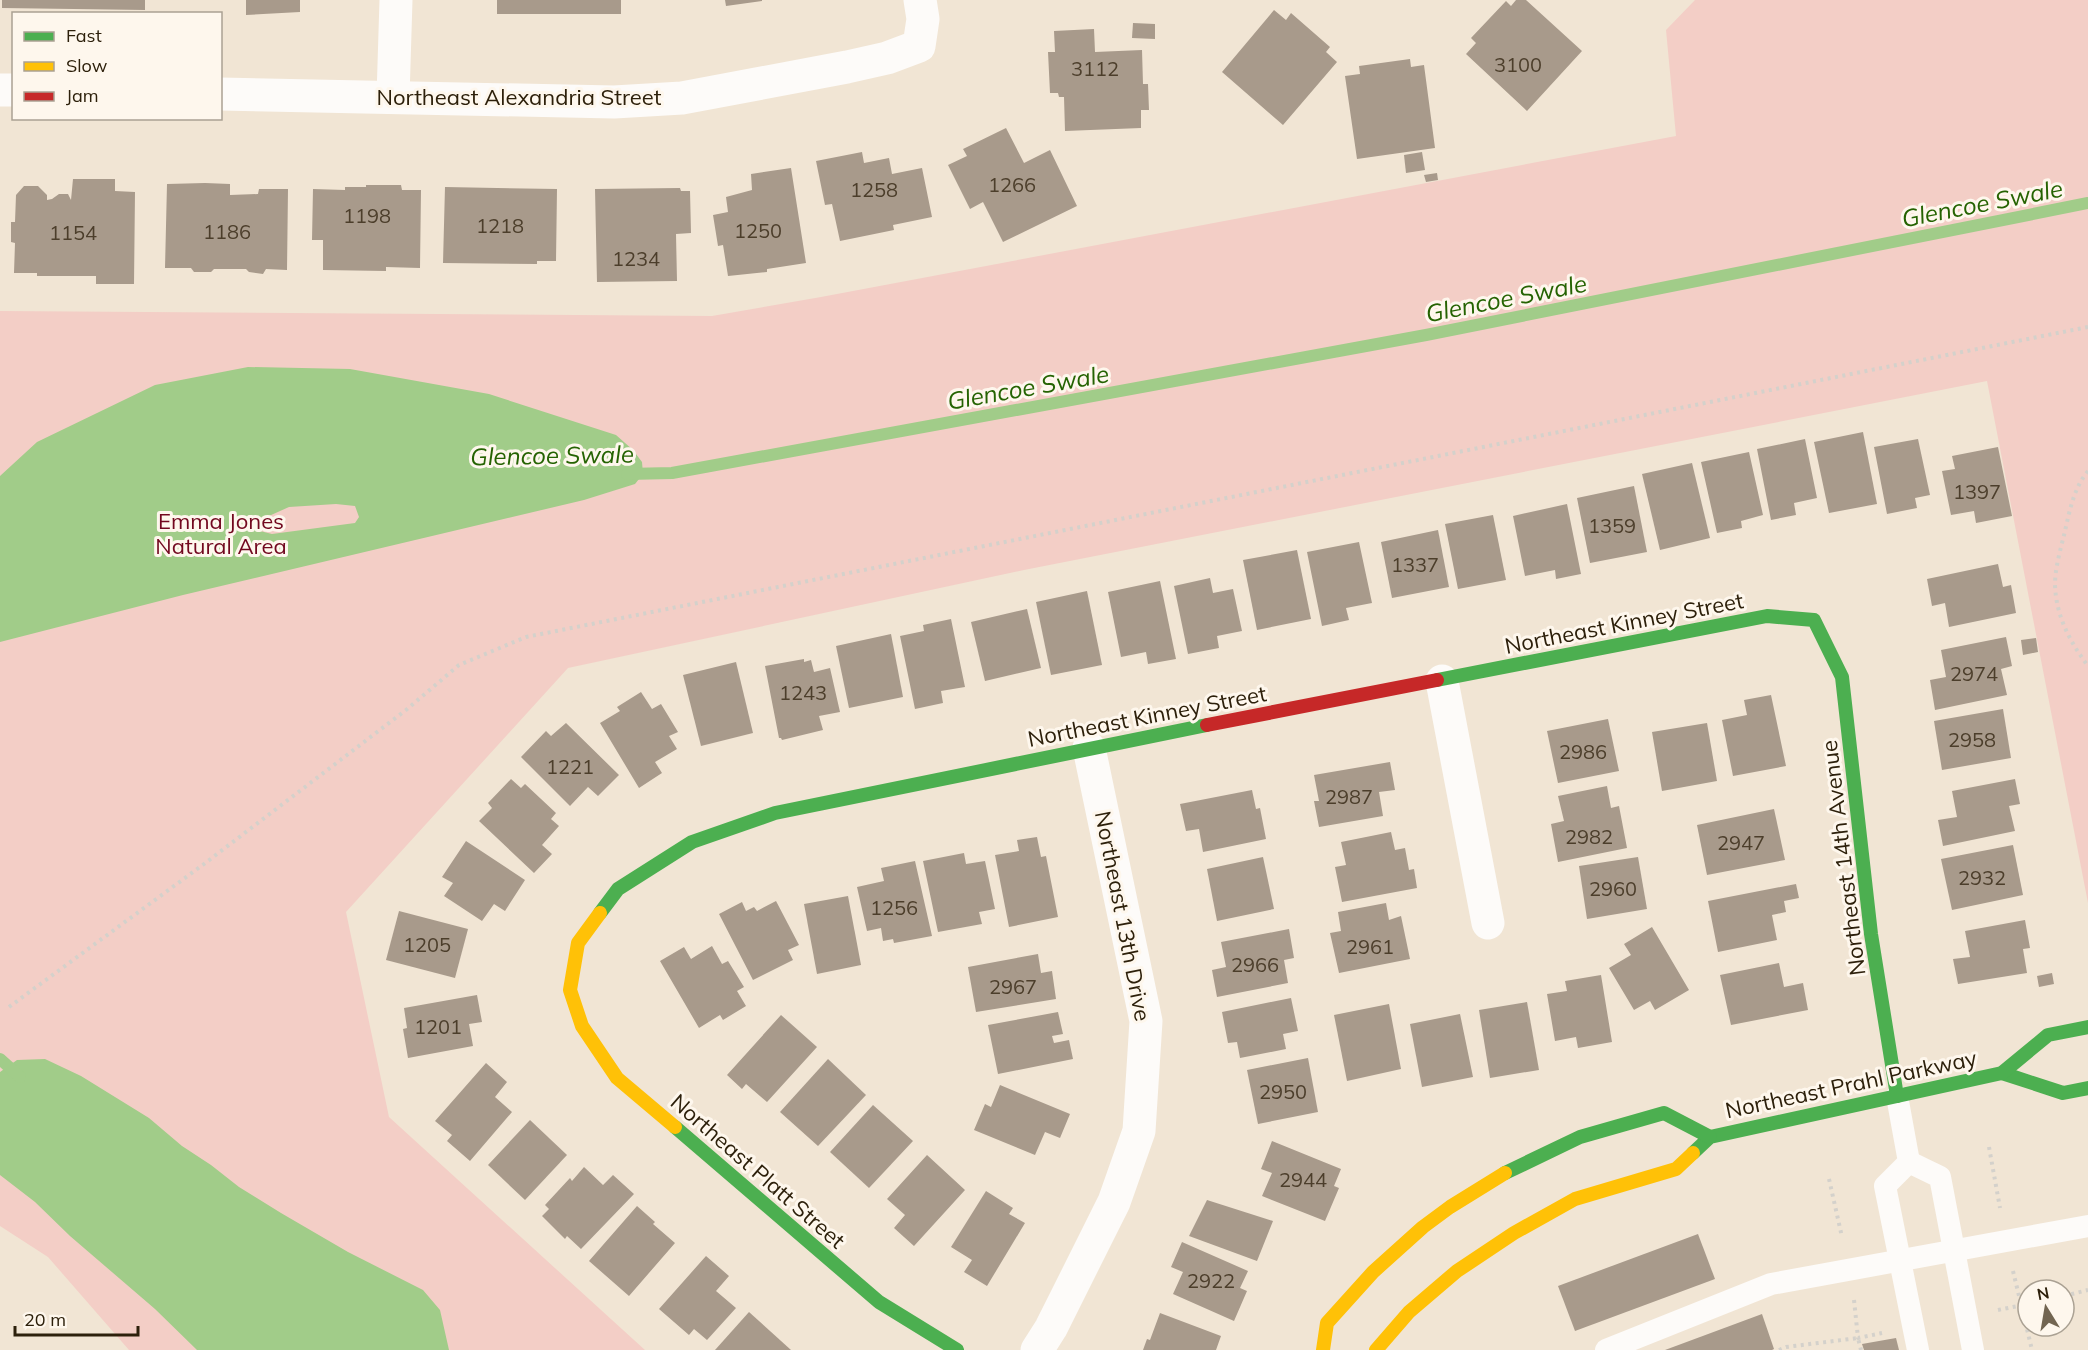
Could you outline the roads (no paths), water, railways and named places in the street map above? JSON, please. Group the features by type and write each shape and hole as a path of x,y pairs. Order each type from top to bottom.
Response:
{"street":[{"path":"393,97 396,0"},
{"name":"Northeast Alexandria Street","path":"222,94 614,102 682,98 847,67 887,58 919,46 923,19 920,0"},
{"name":"Northeast Kinney Street","path":"570,990 578,943 618,890 692,842 775,813 1089,748 1443,681 1767,616 1814,620"},
{"name":"Northeast 14th Avenue","path":"1814,620 1842,677 1871,934 1897,1096"},
{"path":"1443,681 1488,923"},
{"name":"Northeast 13th Drive","path":"1037,1350 1051,1328 1114,1202 1138,1131 1146,1021 1089,748"},
{"name":"Northeast Platt Street","path":"570,990 582,1026 617,1078 879,1302 957,1350"},
{"name":"Northeast Prahl Parkway","path":"1376,1350 1409,1312 1457,1271 1514,1233 1575,1199 1676,1169 1710,1137 2002,1073 2048,1035 2088,1026"},
{"name":"Northeast Prahl Parkway","path":"2002,1073 2063,1094 2088,1088"},
{"name":"Northeast Prahl Parkway","path":"1323,1350 1325,1325 1370,1273 1418,1231 1469,1195 1519,1164 1613,1125 1664,1113 1710,1137"}],"lane":[{"path":"1897,1096 1909,1162"},
{"path":"1909,1162 1940,1176 1973,1350"},
{"path":"1909,1162 1885,1186 1918,1350"},
{"path":"1606,1350 1771,1284 2088,1226"}],"water":[{"path":"248,367 350,369 489,394 616,435 633,450 642,462 643,474 635,484 584,500 183,595 0,642 0,476 37,442 155,385","holes":["336,504 355,506 359,517 355,523 272,534 260,531 260,520 289,507"]},
{"path":"45,1059 81,1076 149,1118 182,1146 239,1187 281,1213 348,1252 423,1290 440,1310 449,1350 197,1350 155,1309 70,1236 35,1202 0,1175 0,1072 17,1060"}],"waterway":[{"name":"Glencoe Swale","path":"627,474 672,473 1426,335 2088,203"},
{"path":"0,1059 20,1077"}],"park label":[{"name":"Emma Jones Natural Area","path":"221,534"}]}
